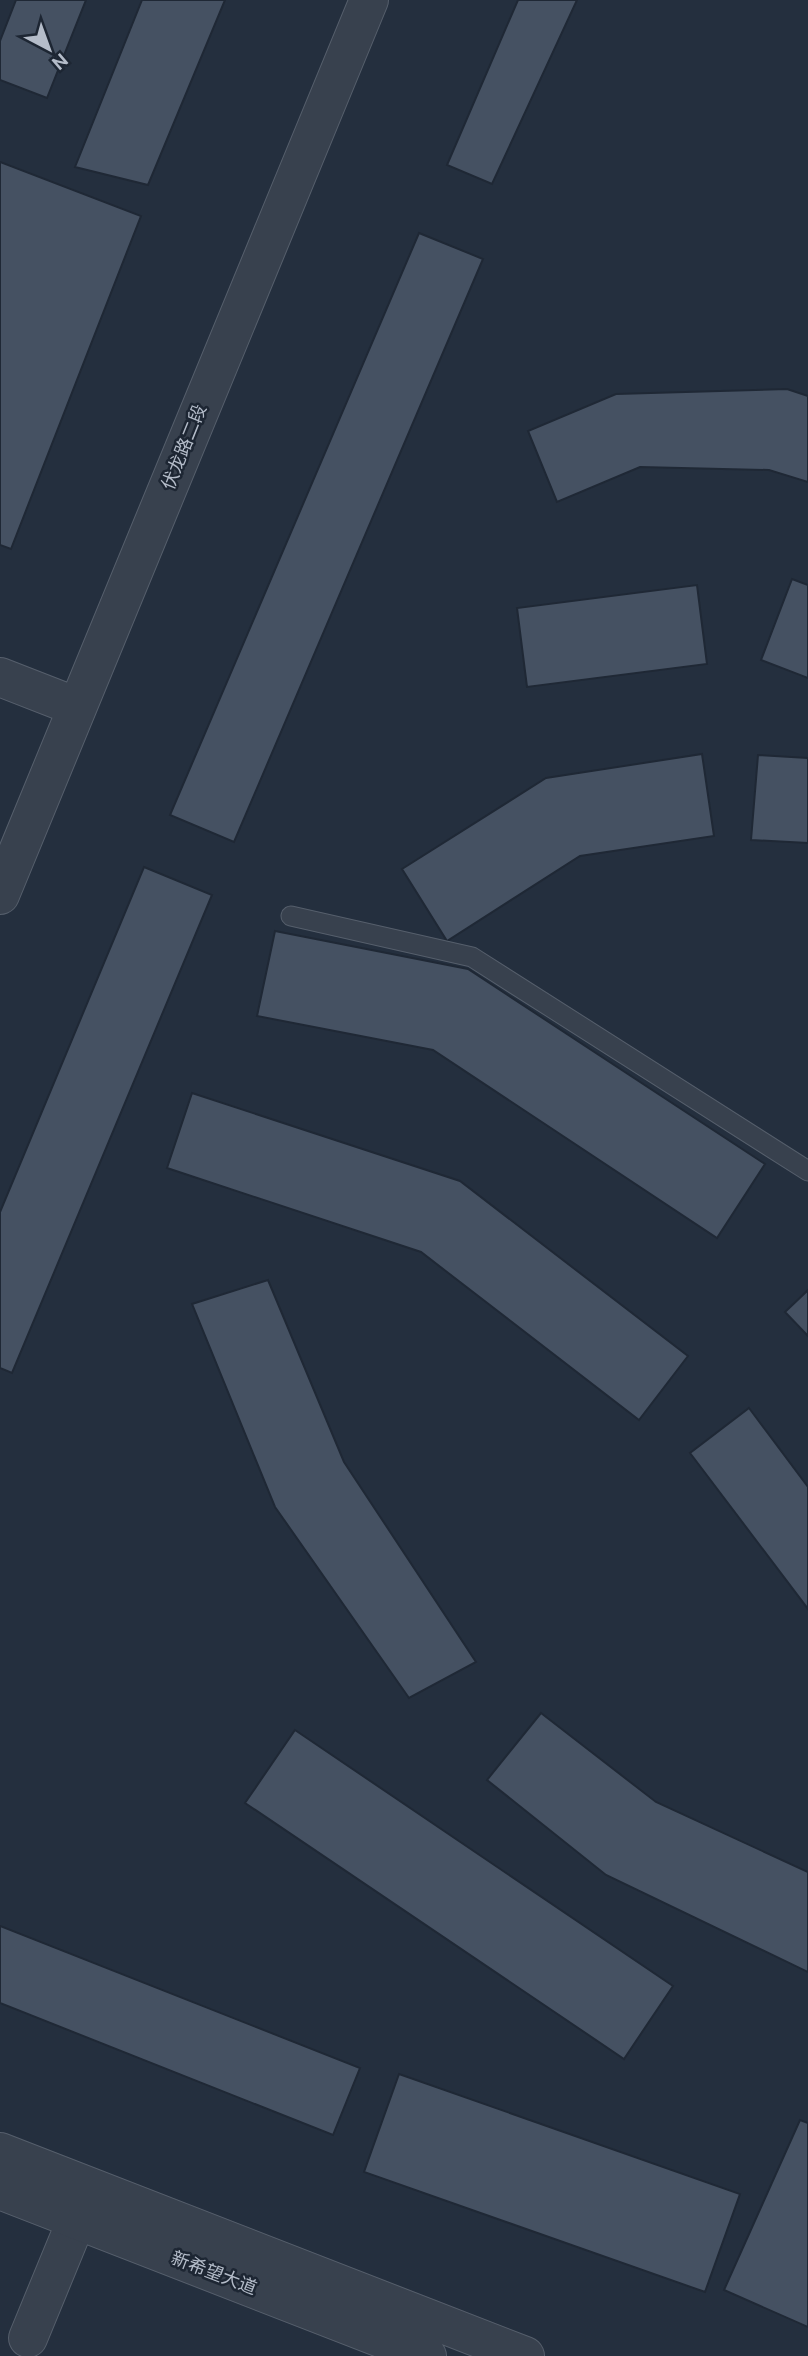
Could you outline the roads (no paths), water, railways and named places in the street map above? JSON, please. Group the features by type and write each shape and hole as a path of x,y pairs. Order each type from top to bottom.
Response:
{"street":[{"name":"伏龙路二段","path":"0,895 369,0"},
{"path":"0,677 77,707"},
{"path":"0,2152 525,2356"},
{"name":"新希望大道","path":"0,2190 426,2356"},
{"path":"28,2338 77,2219"}],"lane":[{"path":"291,916 472,957 808,1171"}]}
